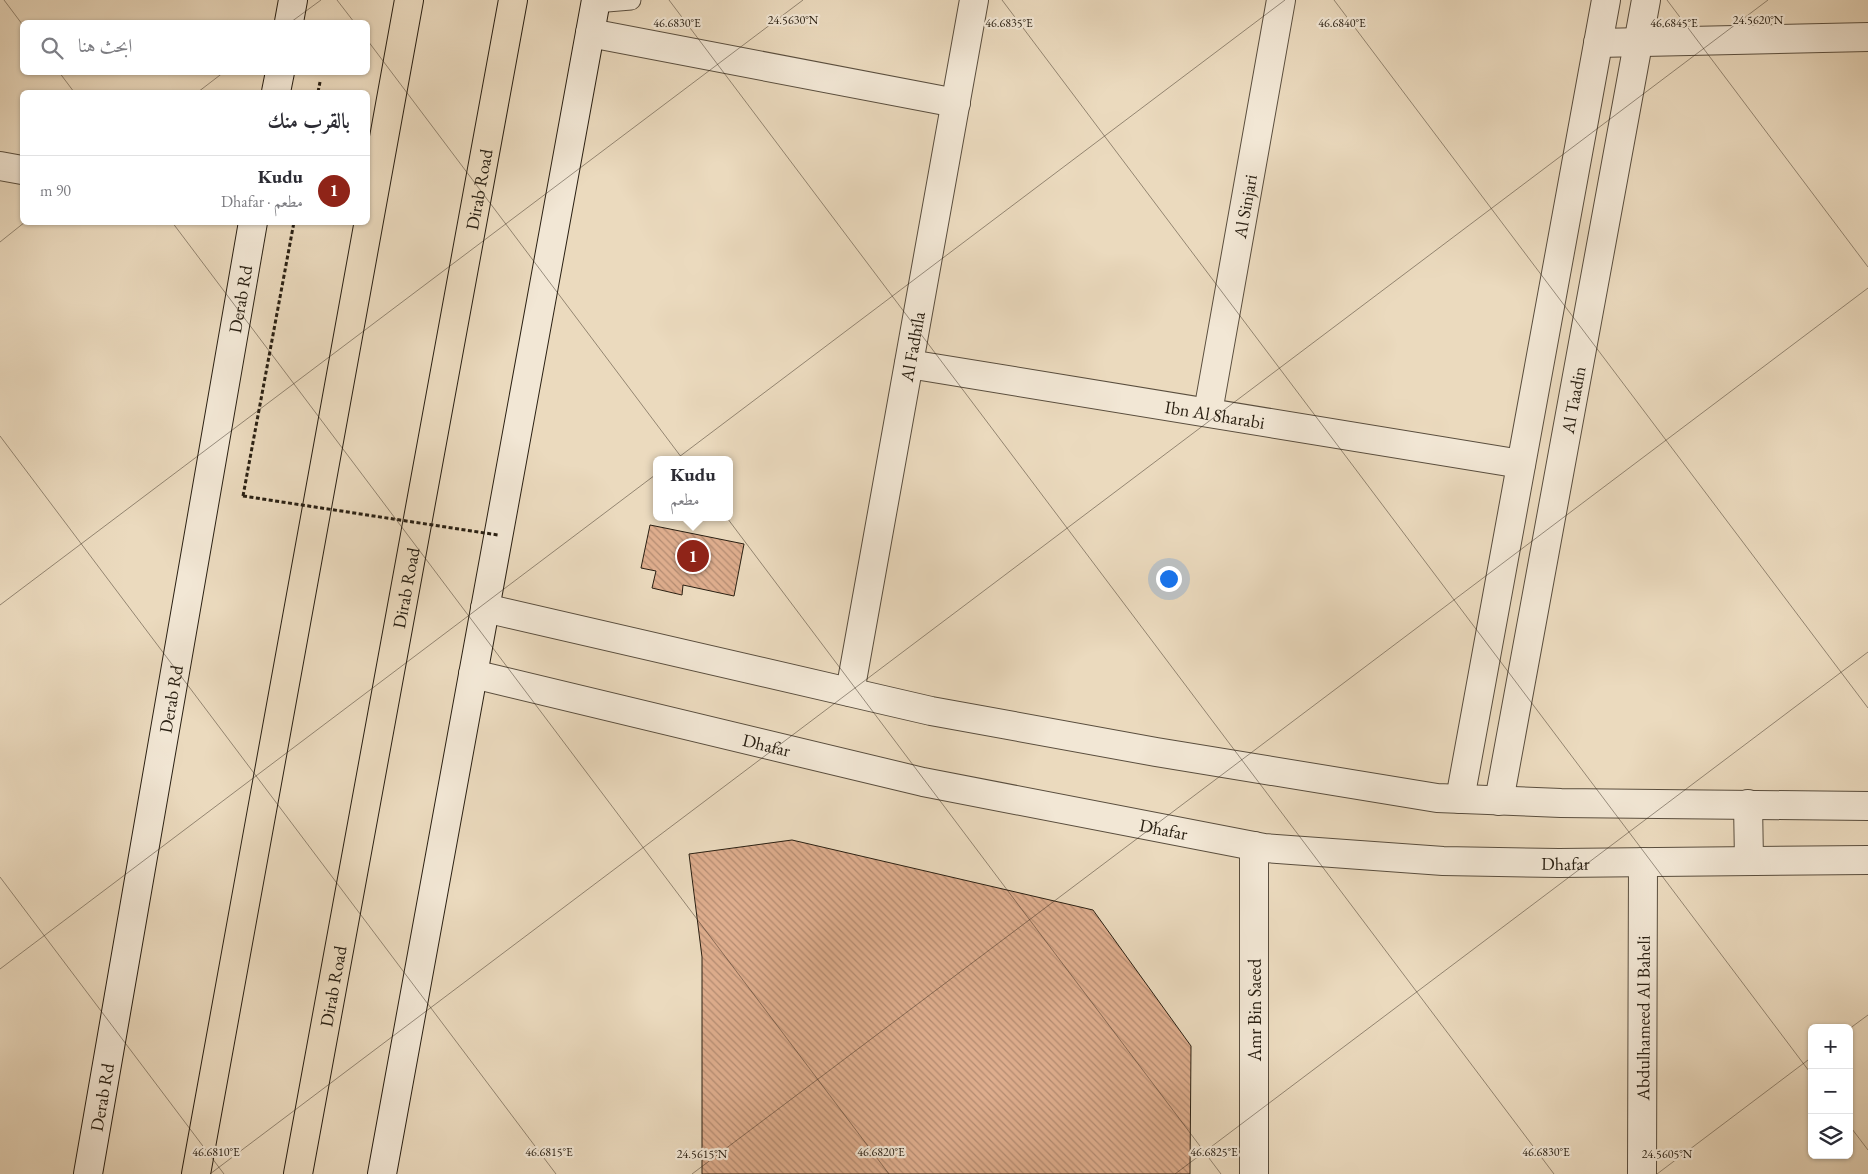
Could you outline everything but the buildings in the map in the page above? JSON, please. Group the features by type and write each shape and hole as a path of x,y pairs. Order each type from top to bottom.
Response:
{"highway":[{"path":"370,219 410,0"},
{"name":"Dirab Road","path":"298,1174 513,0"},
{"path":"196,1174 369,225"}],"street":[{"path":"289,20 293,0"},
{"name":"Al Fadhila","path":"850,692 974,0"},
{"name":"Al Sinjari","path":"1208,412 1281,0"},
{"path":"1460,799 1606,0"},
{"name":"Al Taadin","path":"1498,801 1646,0"},
{"path":"382,1174 595,2"},
{"path":"590,33 956,103"},
{"path":"1598,43 1868,36"},
{"path":"276,90 279,75"},
{"path":"0,166 20,170"},
{"name":"Derab Rd","path":"88,1174 253,225"},
{"name":"Ibn Al Sharabi","path":"909,364 1521,464"},
{"path":"485,608 931,711 1156,752 1437,798 1498,801 1868,806"},
{"name":"Dhafar","path":"472,674 923,782 1254,846 1443,861 1559,863 1868,860"},
{"path":"1748,804 1749,861"},
{"name":"Amr Bin Saeed","path":"1254,846 1254,1174"},
{"name":"Abdulhameed Al Baheli","path":"1642,1174 1643,862"}],"lane":[{"path":"595,2 632,0"}],"path":[{"path":"318,90 320,82"},
{"path":"293,225 243,496 498,535"}],"place":[{"name":"Kudu","path":"693,556"}]}
